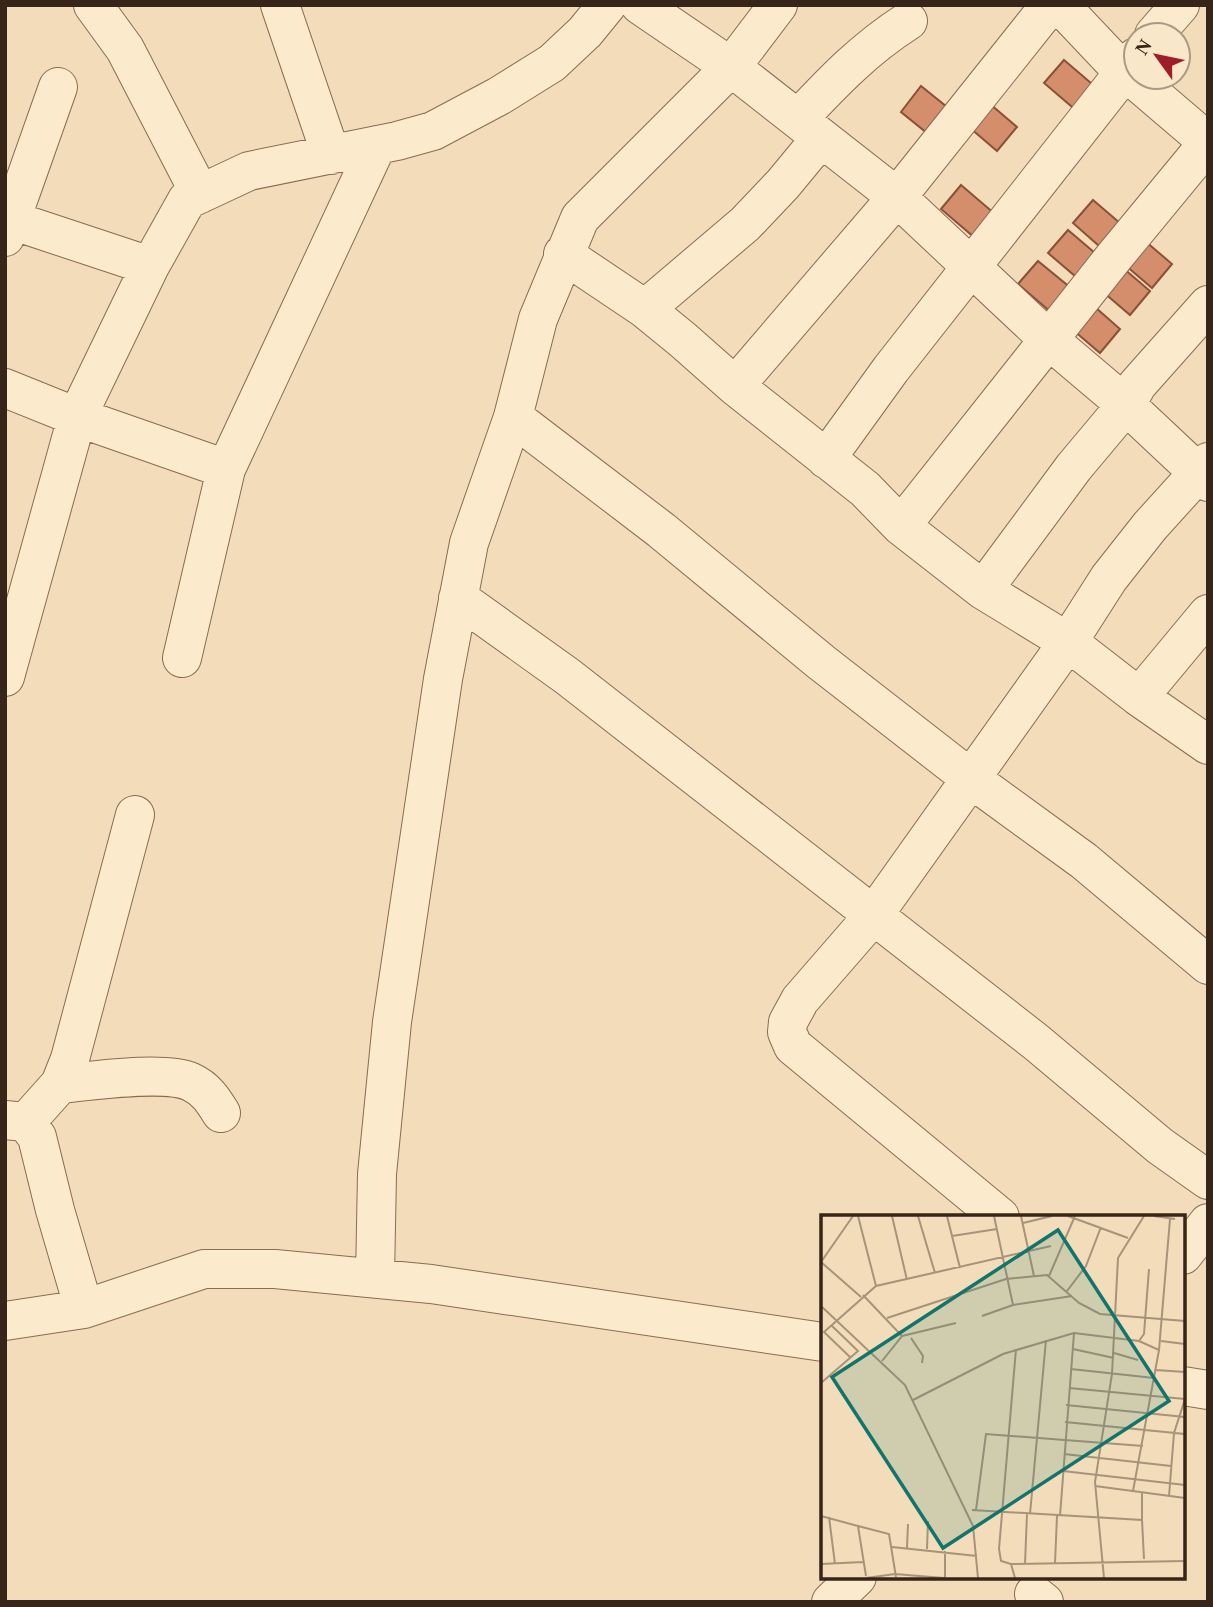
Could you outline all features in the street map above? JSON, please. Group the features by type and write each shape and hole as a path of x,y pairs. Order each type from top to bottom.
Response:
{"street":[{"path":"93,5 125,49 200,194"},
{"path":"280,5 331,155"},
{"path":"5,677 77,417 150,266 187,200 250,171 433,131 552,63 585,32 607,5"},
{"path":"640,5 732,67 897,197 1048,339 1204,473 1150,526 1109,578 1068,642 873,916 800,1000 789,1022 787,1032 793,1046 998,1215"},
{"path":"375,1278 377,1174 392,1022 431,753 469,543 513,417 538,320 580,218 732,67 778,5"},
{"path":"735,386 897,197 1050,5"},
{"path":"1060,5 1122,56"},
{"path":"1166,21 1180,5"},
{"path":"645,309 745,224 783,184 809,129 852,63 877,40 908,21"},
{"path":"826,459 891,369 1122,73"},
{"path":"58,87 7,225 150,266"},
{"path":"901,526 1048,339 1208,143 1157,91"},
{"path":"183,658 226,469 377,145"},
{"path":"564,254 645,309 735,386 865,489 901,526 983,590 1068,642 1139,697 1208,745"},
{"path":"983,590 1074,467 1126,405 1137,385 1208,305"},
{"path":"5,388 77,417 226,469"},
{"path":"513,417 661,530 821,662 970,778 1084,861 1208,965"},
{"path":"458,598 567,676 1036,1042 1160,1146 1208,1181"},
{"path":"1139,697 1208,614"},
{"path":"84,1309 37,1137 15,1121 60,1084 70,1059 135,815"},
{"path":"60,1084 138,1077 190,1081 208,1093 221,1113"},
{"path":"1185,1252 1208,1223"},
{"path":"5,1321 84,1309 204,1269 275,1269 375,1278 538,1299 821,1342"},
{"path":"1185,1386 1208,1390"},
{"path":"831,1602 855,1579"}],"building":[{"path":"1064,60 1098,89 1078,112 1044,83"},
{"path":"921,86 947,107 927,133 901,112"},
{"path":"983,98 1017,127 997,151 963,122"},
{"path":"961,185 995,214 975,238 941,209"},
{"path":"1093,200 1127,229 1107,253 1073,223"},
{"path":"1068,230 1102,259 1082,282 1048,253"},
{"path":"1138,235 1172,264 1152,288 1118,259"},
{"path":"1038,261 1072,289 1052,313 1018,284"},
{"path":"1116,262 1150,291 1130,315 1096,286"},
{"path":"1087,300 1120,329 1100,353 1066,324"}]}
